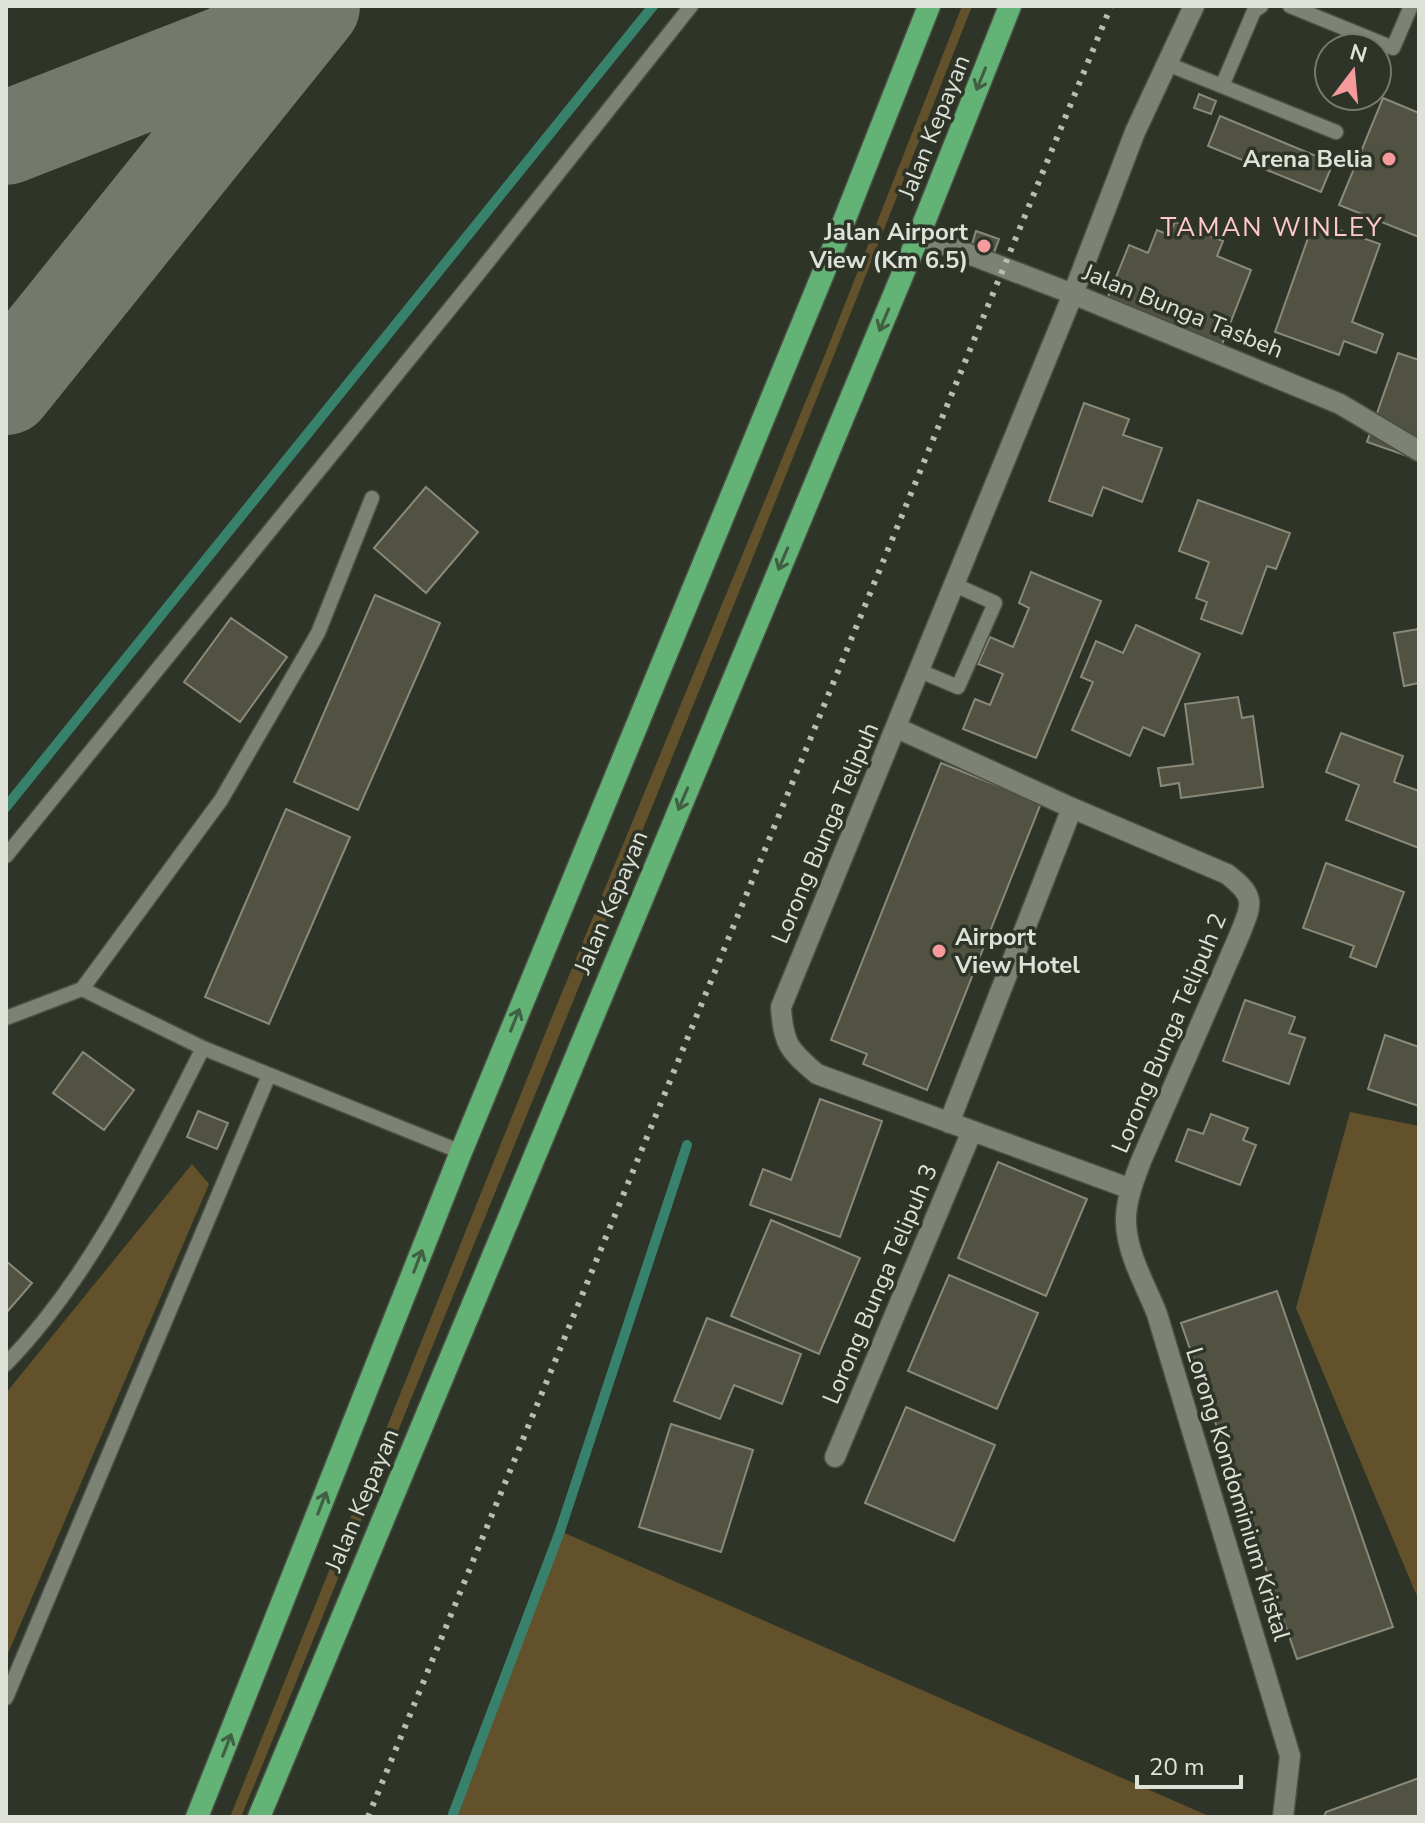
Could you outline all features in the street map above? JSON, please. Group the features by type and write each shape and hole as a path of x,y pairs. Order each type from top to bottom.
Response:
{"highway":[{"name":"Jalan Kepayan","path":"197,1817 461,1152 827,264 929,6"},
{"name":"Jalan Kepayan","path":"259,1817 919,235 1010,6"}],"street":[{"path":"1073,294 1135,132 1194,6"},
{"name":"Jalan Bunga Tasbeh","path":"919,235 1073,294 1340,404 1419,451"},
{"name":"Lorong Bunga Telipuh","path":"1073,294 781,1007 782,1033 790,1048 817,1074 1131,1189"},
{"path":"897,728 1072,808 949,1123"},
{"name":"Lorong Bunga Telipuh 2","path":"1072,808 1227,874 1243,886 1250,897 1250,909 1239,936 1131,1189"},
{"name":"Lorong Bunga Telipuh 3","path":"835,1457 972,1131"},
{"name":"Lorong Kondominium Kristal","path":"1131,1189 1125,1222 1132,1253 1157,1314 1290,1756 1283,1817"}],"lane":[{"path":"6,856 691,6"},
{"path":"1222,86 1254,11 1261,6"},
{"path":"1290,6 1393,48 1411,6"},
{"path":"1165,63 1336,132"},
{"path":"6,1018 82,989 228,787 318,633 372,498"},
{"path":"920,671 958,687 995,603 953,584"},
{"path":"82,989 203,1048 461,1152"},
{"path":"6,1364 26,1343 69,1284 129,1193 203,1048"},
{"path":"6,1698 269,1075"}],"shaded area":[{"path":"962,6 972,6 708,669 241,1817 230,1817 549,1024 826,352"},
{"path":"1350,1112 1419,1126 1419,1601 1296,1308"},
{"path":"192,1164 209,1184 6,1658 6,1393"},
{"path":"560,1531 1211,1817 452,1817"}],"building":[{"path":"1199,94 1216,101 1211,114 1194,108"},
{"name":"Arena Belia","path":"1393,102 1419,113 1419,237 1339,205 1377,112 1393,112"},
{"path":"1220,116 1333,163 1321,192 1208,146"},
{"path":"1314,221 1380,244 1352,322 1383,334 1376,353 1344,341 1339,355 1275,332"},
{"path":"1175,222 1223,241 1217,256 1251,270 1219,352 1104,307 1129,245 1148,253 1157,230 1169,235"},
{"name":"Jalan Airport View (Km 6.5)","path":"976,231 999,239 991,261 969,254"},
{"path":"1398,353 1419,360 1419,460 1367,442"},
{"path":"1084,403 1129,419 1123,435 1162,448 1142,502 1103,487 1092,516 1049,501"},
{"path":"426,487 478,532 426,593 374,548"},
{"path":"1198,500 1290,533 1276,569 1267,566 1242,634 1201,619 1207,602 1196,598 1209,562 1179,551"},
{"path":"1031,572 1101,601 1036,758 963,729 975,699 990,705 1003,674 978,664 990,637 1013,647 1029,608 1019,603"},
{"path":"375,595 440,623 358,810 294,782"},
{"path":"231,618 287,657 240,722 184,682"},
{"path":"1136,625 1200,654 1164,736 1143,727 1130,756 1072,730 1093,682 1081,677 1096,641 1123,653"},
{"path":"1419,629 1419,683 1404,686 1394,633"},
{"path":"1238,697 1242,718 1253,716 1263,787 1181,798 1179,783 1161,786 1158,768 1193,764 1185,704"},
{"path":"1341,733 1403,756 1394,782 1419,791 1419,848 1346,820 1359,785 1326,772"},
{"path":"941,763 1041,803 927,1090 863,1064 867,1054 831,1040"},
{"path":"286,809 350,837 269,1024 205,997"},
{"path":"1326,863 1404,892 1376,967 1350,957 1354,946 1303,928"},
{"path":"1245,1000 1295,1017 1289,1033 1305,1038 1289,1084 1223,1061"},
{"path":"1385,1035 1419,1047 1419,1106 1368,1089"},
{"path":"83,1052 134,1090 104,1130 53,1093"},
{"path":"820,1099 882,1121 840,1237 750,1205 763,1169 791,1180"},
{"path":"198,1111 228,1123 217,1149 187,1137"},
{"path":"1211,1114 1248,1128 1243,1140 1256,1145 1240,1185 1176,1161 1188,1129 1203,1134"},
{"path":"998,1162 1087,1199 1046,1296 958,1258"},
{"path":"771,1220 860,1258 819,1354 731,1316"},
{"path":"6,1261 32,1283 6,1313"},
{"path":"949,1275 1038,1313 997,1409 908,1371"},
{"path":"1277,1291 1393,1627 1297,1659 1181,1323"},
{"path":"707,1318 801,1354 782,1404 734,1385 720,1419 674,1401"},
{"path":"906,1407 995,1445 954,1541 865,1503"},
{"path":"671,1424 753,1450 721,1552 639,1527"},
{"path":"1419,1778 1419,1817 1324,1817 1326,1812"}],"waterway":[{"path":"6,807 653,6"},
{"path":"452,1817 560,1531 687,1145"}],"taxiway":[{"path":"6,388 313,6"},
{"path":"6,138 230,51 290,12"}],"railway":[{"path":"368,1817 1111,6"}],"place":[{"name":"Arena Belia","path":"1389,159"},
{"name":"Jalan Airport View (Km 6.5)","path":"984,246"},
{"name":"Airport View Hotel","path":"939,951"}],"district":[{"name":"TAMAN WINLEY","path":"1272,227"}]}
